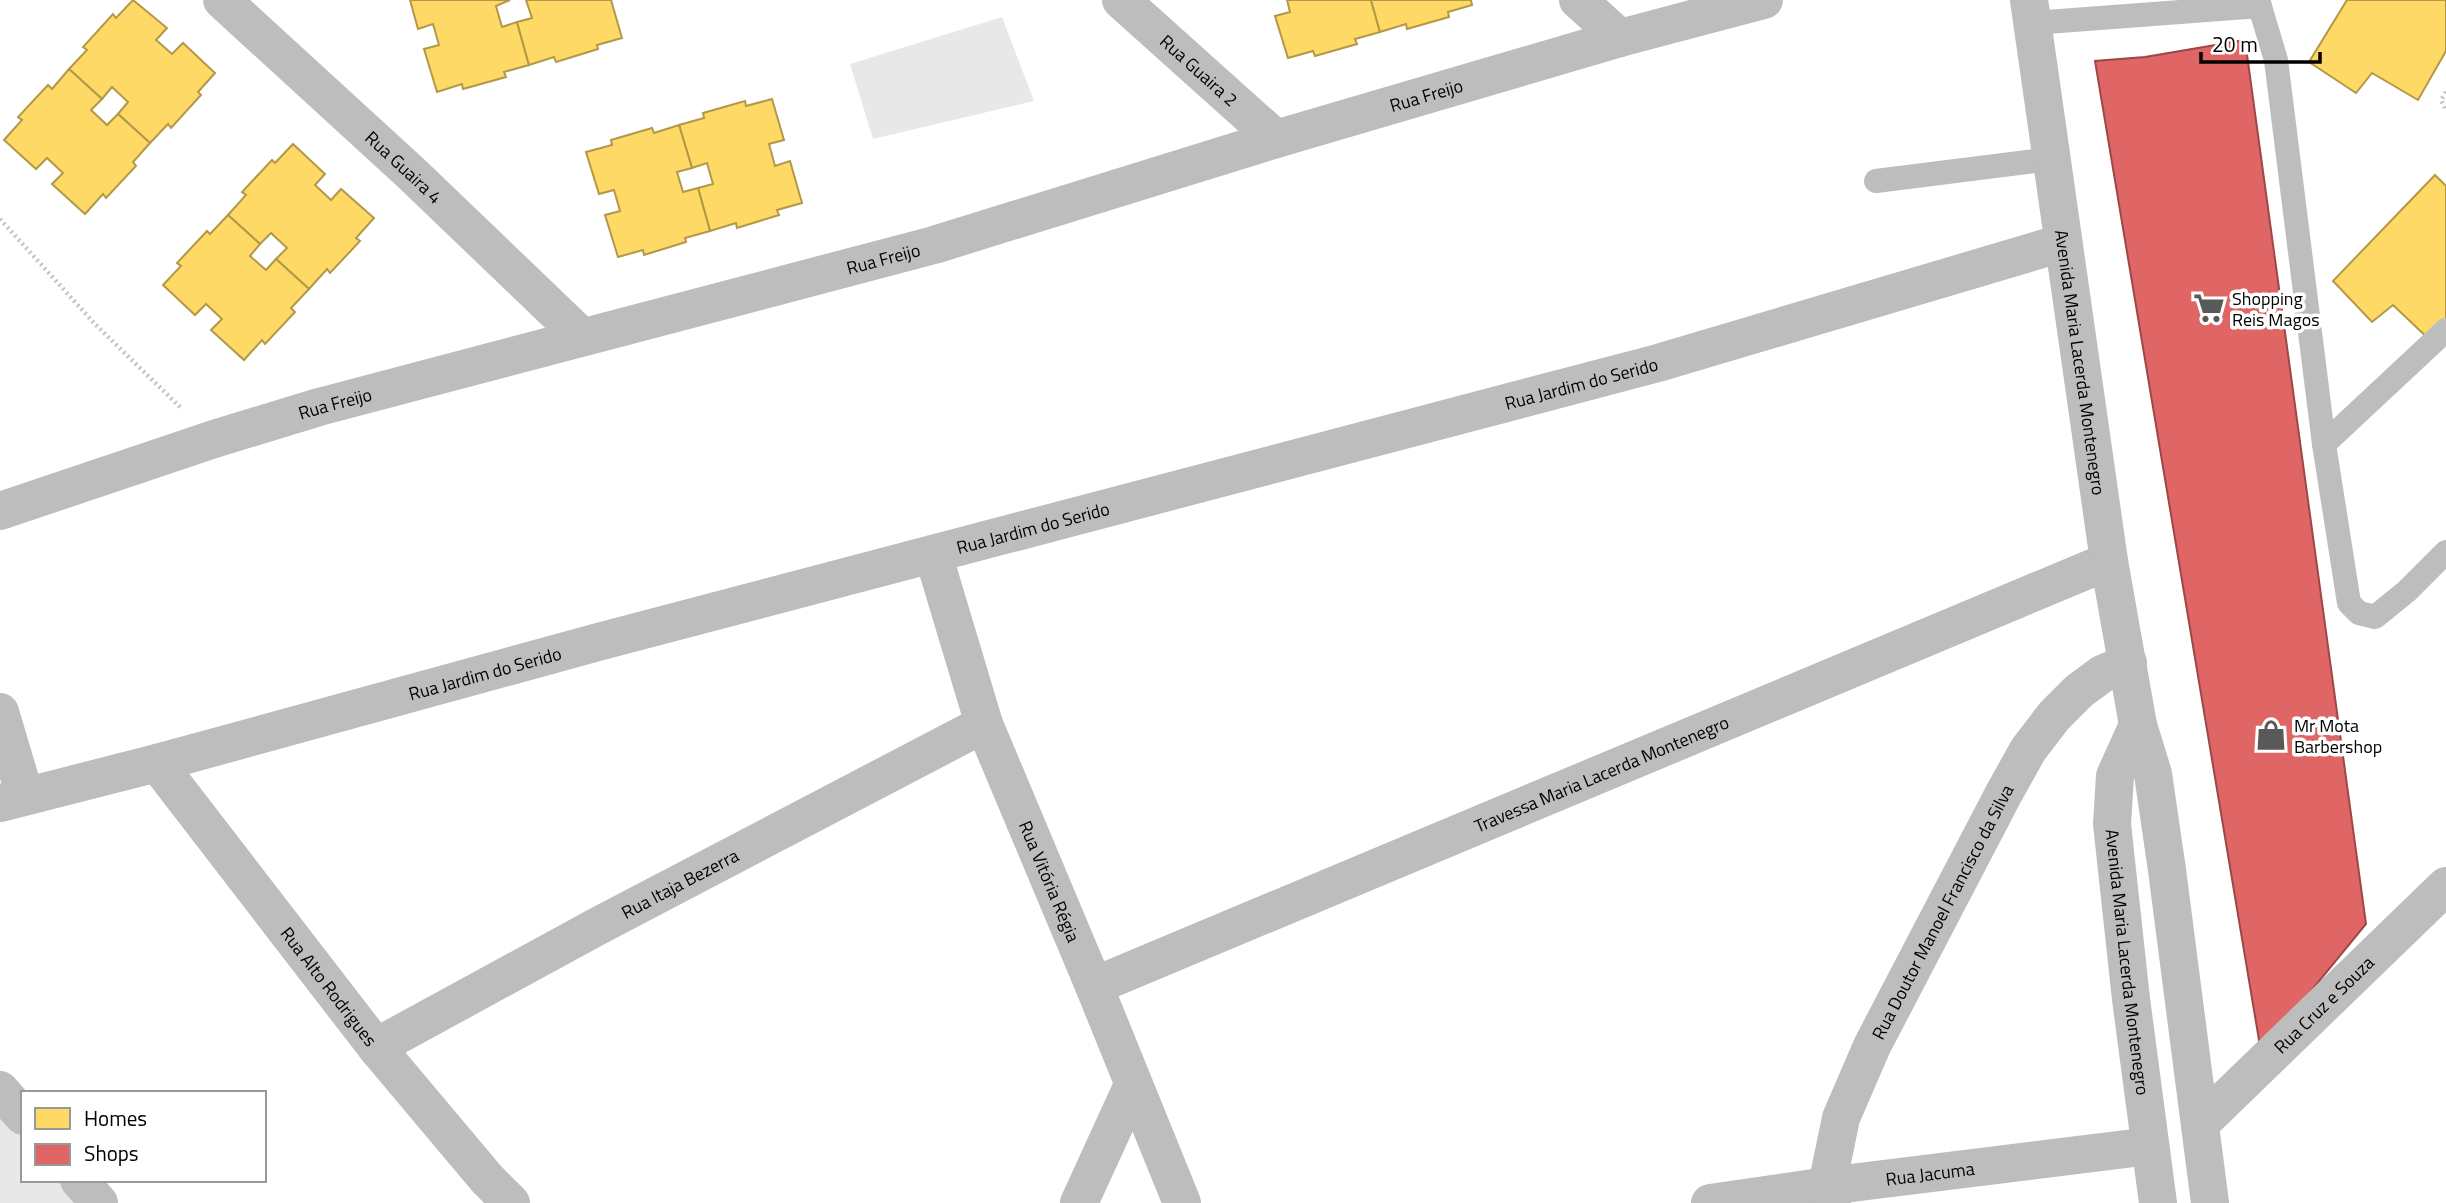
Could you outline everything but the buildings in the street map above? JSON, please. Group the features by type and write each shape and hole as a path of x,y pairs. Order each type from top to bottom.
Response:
{"street":[{"name":"Rua Guaira 4","path":"222,0 582,337"},
{"name":"Rua Guaira 2","path":"1121,0 1276,139"},
{"path":"1578,0 1620,38"},
{"name":"Rua Freijo","path":"0,511 214,439 320,407 934,245 1276,139 1620,38 1764,0"},
{"name":"Avenida Maria Lacerda Montenegro","path":"2031,12 2109,561 2138,724 2153,774 2168,870 2183,1007 2210,1203"},
{"name":"Rua Jardim do Serido","path":"12,799 157,763 598,642 1658,363 2062,243"},
{"name":"Rua Vitória Régia","path":"933,554 984,724 1182,1203"},
{"name":"Travessa Maria Lacerda Montenegro","path":"1094,986 2109,561"},
{"name":"Rua Doutor Manoel Francisco da Silva","path":"1829,1194 1841,1118 1872,1046 2028,750 2054,716 2079,691 2102,674 2128,663"},
{"path":"0,712 12,799"},
{"name":"Rua Itaja Bezerra","path":"376,1047 598,926 984,724"},
{"name":"Avenida Maria Lacerda Montenegro","path":"2138,724 2115,776 2112,824 2158,1203"},
{"name":"Rua Alto Rodrigues","path":"157,763 376,1047 487,1179 511,1203"},
{"name":"Rua Cruz e Souza","path":"2200,1124 2446,886"},
{"path":"1079,1203 1133,1085"},
{"path":"0,1090 21,1114"},
{"name":"Rua Jacuma","path":"1710,1203 1829,1194 2150,1146"},
{"path":"81,1182 99,1203"}],"lane":[{"path":"2031,12 2259,3 2276,60 2324,444 2348,603 2359,613 2375,617 2407,591 2446,552"},
{"path":"1876,180 2051,159"},
{"path":"2324,444 2446,330"}],"path":[{"path":"2446,92 2441,100 2446,110"},
{"path":"0,219 94,323 214,439"}],"shaded area":[{"path":"1002,17 1034,101 873,139 850,64"},
{"path":"0,1107 21,1131 21,1182 66,1182 84,1203 0,1203"}],"place":[{"name":"Shopping Reis Magos","path":"2209,308"},
{"name":"Mr Mota Barbershop","path":"2271,735"}]}
